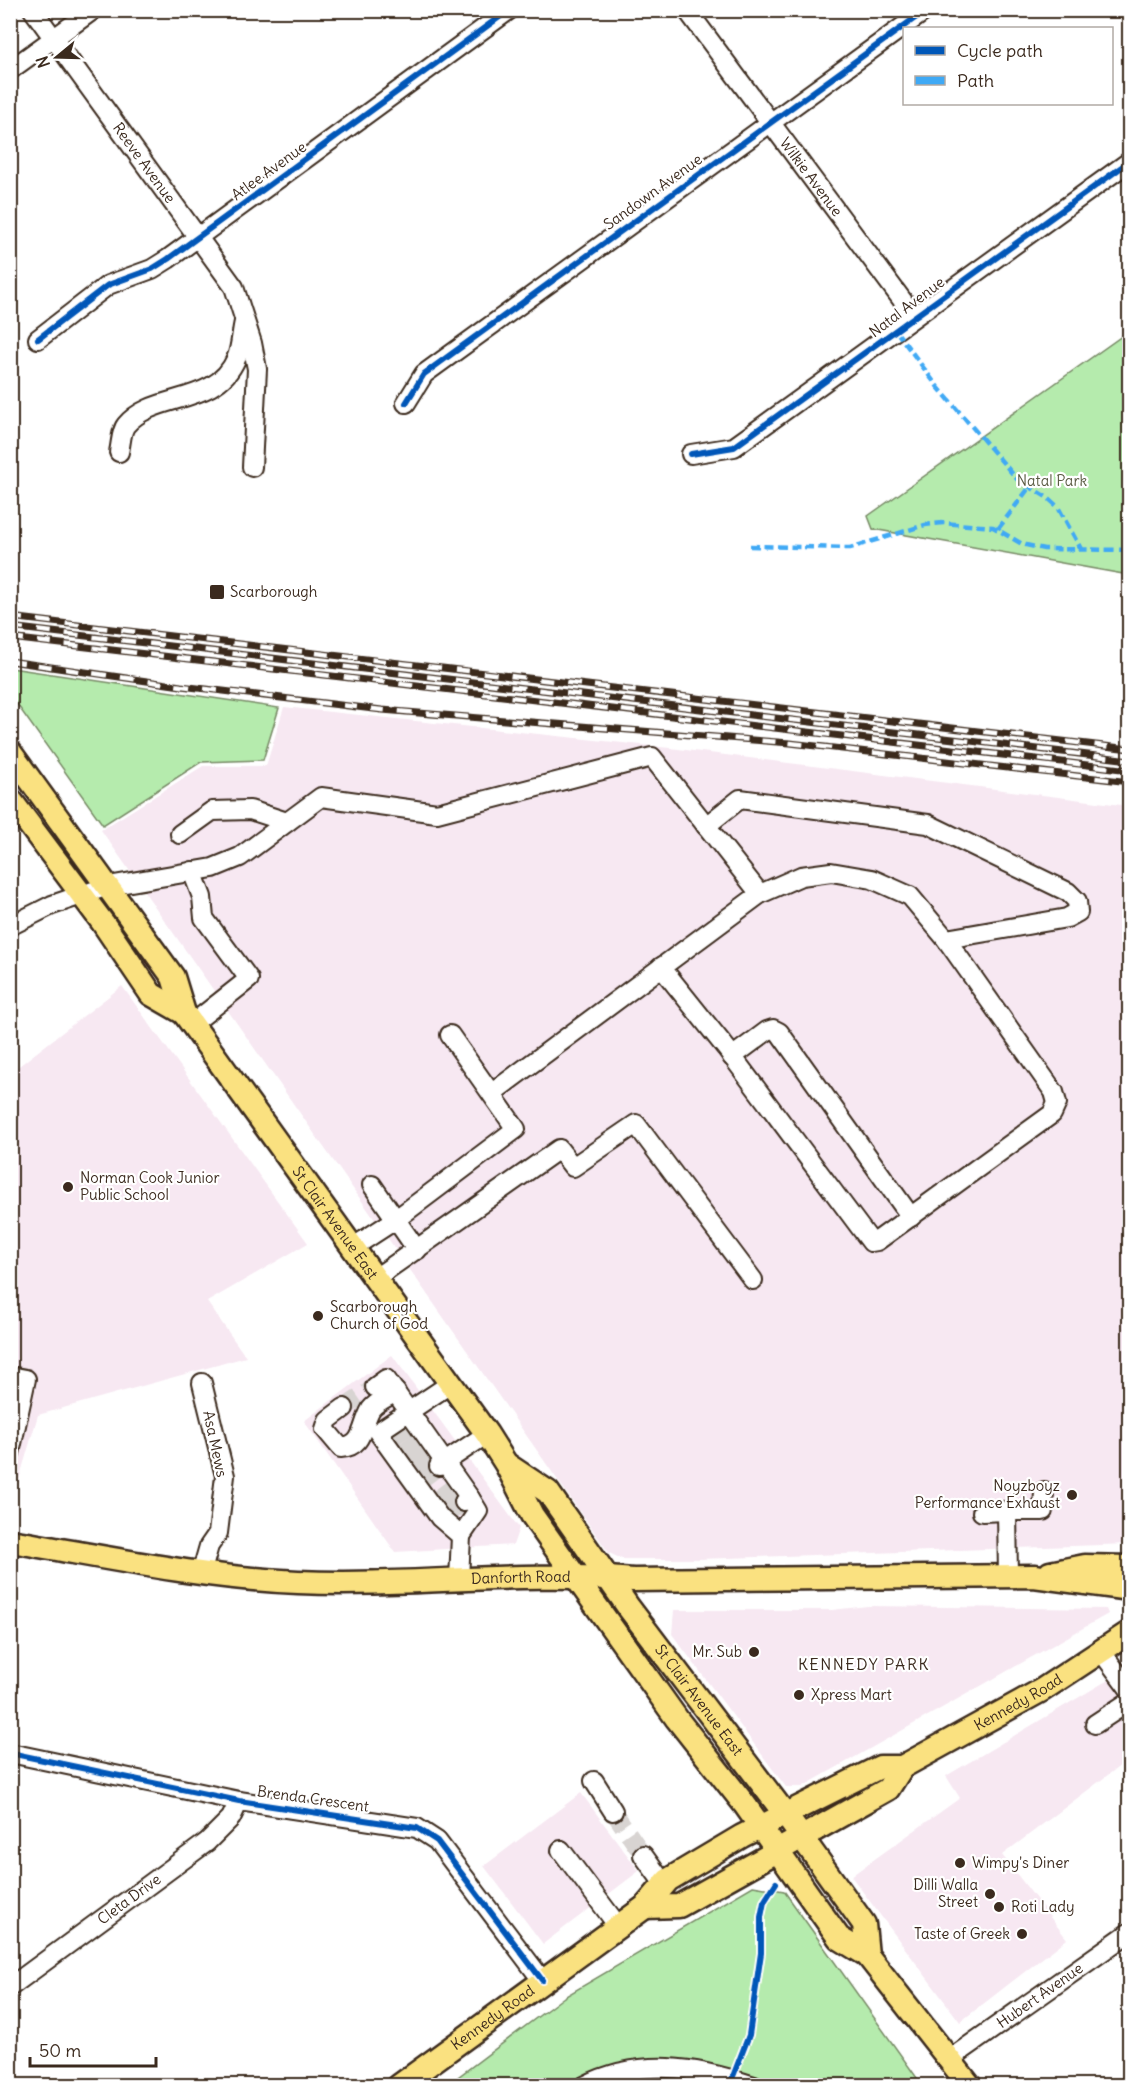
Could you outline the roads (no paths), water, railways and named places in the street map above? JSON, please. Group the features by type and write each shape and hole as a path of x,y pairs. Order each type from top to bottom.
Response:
{"main road":[{"name":"St Clair Avenue East","path":"10,752 173,977 188,1018 487,1434 506,1464 532,1515 677,1719 760,1827 839,1938 867,1955 970,2085"},
{"name":"St Clair Avenue East","path":"10,799 81,894 151,994 188,1018"},
{"name":"St Clair Avenue East","path":"506,1464 548,1492 607,1578 802,1837 864,1924 867,1955"},
{"name":"Danforth Road","path":"10,1541 201,1574 297,1582 397,1583 575,1576 633,1580 1034,1576 1130,1589"},
{"name":"Danforth Road","path":"1034,1576 1085,1566 1130,1567"},
{"name":"Kennedy Road","path":"645,1907 679,1906 888,1789 902,1767 1042,1690 1130,1632"},
{"name":"Kennedy Road","path":"399,2085 645,1907 664,1884 760,1827 879,1767 902,1767"}],"street":[{"name":"Reeve Avenue","path":"33,10 234,287 257,369 252,467"},
{"path":"10,70 93,10"},
{"name":"Atlee Avenue","path":"38,339 108,285 152,269 199,237 510,10"},
{"name":"Wilkie Avenue","path":"687,10 769,124 914,316"},
{"name":"Sandown Avenue","path":"406,403 424,374 926,10"},
{"name":"Natal Avenue","path":"690,454 734,447 1130,161"},
{"path":"119,452 124,427 131,420 152,409 202,392 227,375 237,359 244,321"},
{"path":"10,926 52,905 81,894 108,886 213,868 240,857 321,797 437,813 652,757 760,894"},
{"path":"706,826 740,799 928,824 1068,892 1077,901 1078,912 1067,918 946,939"},
{"path":"180,834 212,811 250,810 287,822"},
{"path":"188,1018 249,979 204,918 202,897 192,871"},
{"path":"492,1094 760,894 801,876 831,872 872,879 910,896 946,939 1054,1092 1057,1103 1052,1114 877,1241 870,1242 865,1239 732,1057 661,968"},
{"path":"732,1057 767,1031 773,1029 778,1032 911,1217"},
{"path":"352,1248 395,1220 516,1129 450,1035"},
{"path":"374,1279 559,1149 573,1167 636,1124 753,1280"},
{"path":"372,1185 417,1250"},
{"path":"10,1376 26,1379 10,1454"},
{"path":"375,1387 386,1379 462,1492 478,1511 461,1536 459,1580"},
{"name":"Asa Mews","path":"201,1574 209,1546 218,1533 225,1476 202,1383"},
{"path":"426,1440 450,1384"},
{"path":"344,1408 328,1420 325,1429 340,1448 350,1448 357,1443 372,1407 396,1392"},
{"path":"461,1536 404,1461 378,1432 426,1440 487,1434"},
{"path":"982,1512 1043,1512 1044,1491"},
{"path":"1007,1511 1008,1576"},
{"path":"1101,1651 1130,1690"},
{"path":"1095,1724 1130,1701"},
{"name":"Brenda Crescent","path":"10,1753 239,1801 417,1828 437,1840 542,1980"},
{"path":"594,1781 613,1811"},
{"name":"Cleta Drive","path":"10,1987 207,1842 231,1818 239,1801"},
{"path":"561,1850 618,1926"},
{"path":"643,1855 664,1884"},
{"name":"Hubert Avenue","path":"950,2059 1130,1932"},
{"path":"584,2085 630,2069 658,2066 689,2068 754,2085"}],"tunnel":[{"path":"344,1408 375,1387"},
{"path":"393,1437 410,1425"},
{"path":"403,1452 420,1440"},
{"path":"414,1465 430,1454"},
{"path":"423,1478 439,1466"},
{"path":"438,1499 454,1487"},
{"path":"448,1513 464,1502"},
{"path":"613,1811 643,1855"}],"railway":[{"path":"10,617 1130,749"},
{"path":"10,627 1130,760"},
{"path":"10,638 1130,770"},
{"path":"10,661 181,686 382,710 790,743 1130,782"}],"place":[{"name":"Scarborough","path":"217,592"},
{"name":"Norman Cook Junior Public School","path":"68,1187"},
{"name":"Scarborough Church of God","path":"318,1316"},
{"name":"Noyzboyz Performance Exhaust","path":"1072,1495"},
{"name":"Mr. Sub","path":"754,1652"},
{"name":"Xpress Mart","path":"799,1695"},
{"name":"Wimpy's Diner","path":"960,1863"},
{"name":"Dilli Walla Street","path":"990,1894"},
{"name":"Roti Lady","path":"999,1907"},
{"name":"Taste of Greek","path":"1022,1934"}],"district":[{"name":"KENNEDY PARK","path":"864,1664"}],"park label":[{"name":"Natal Park","path":"1052,481"}]}
